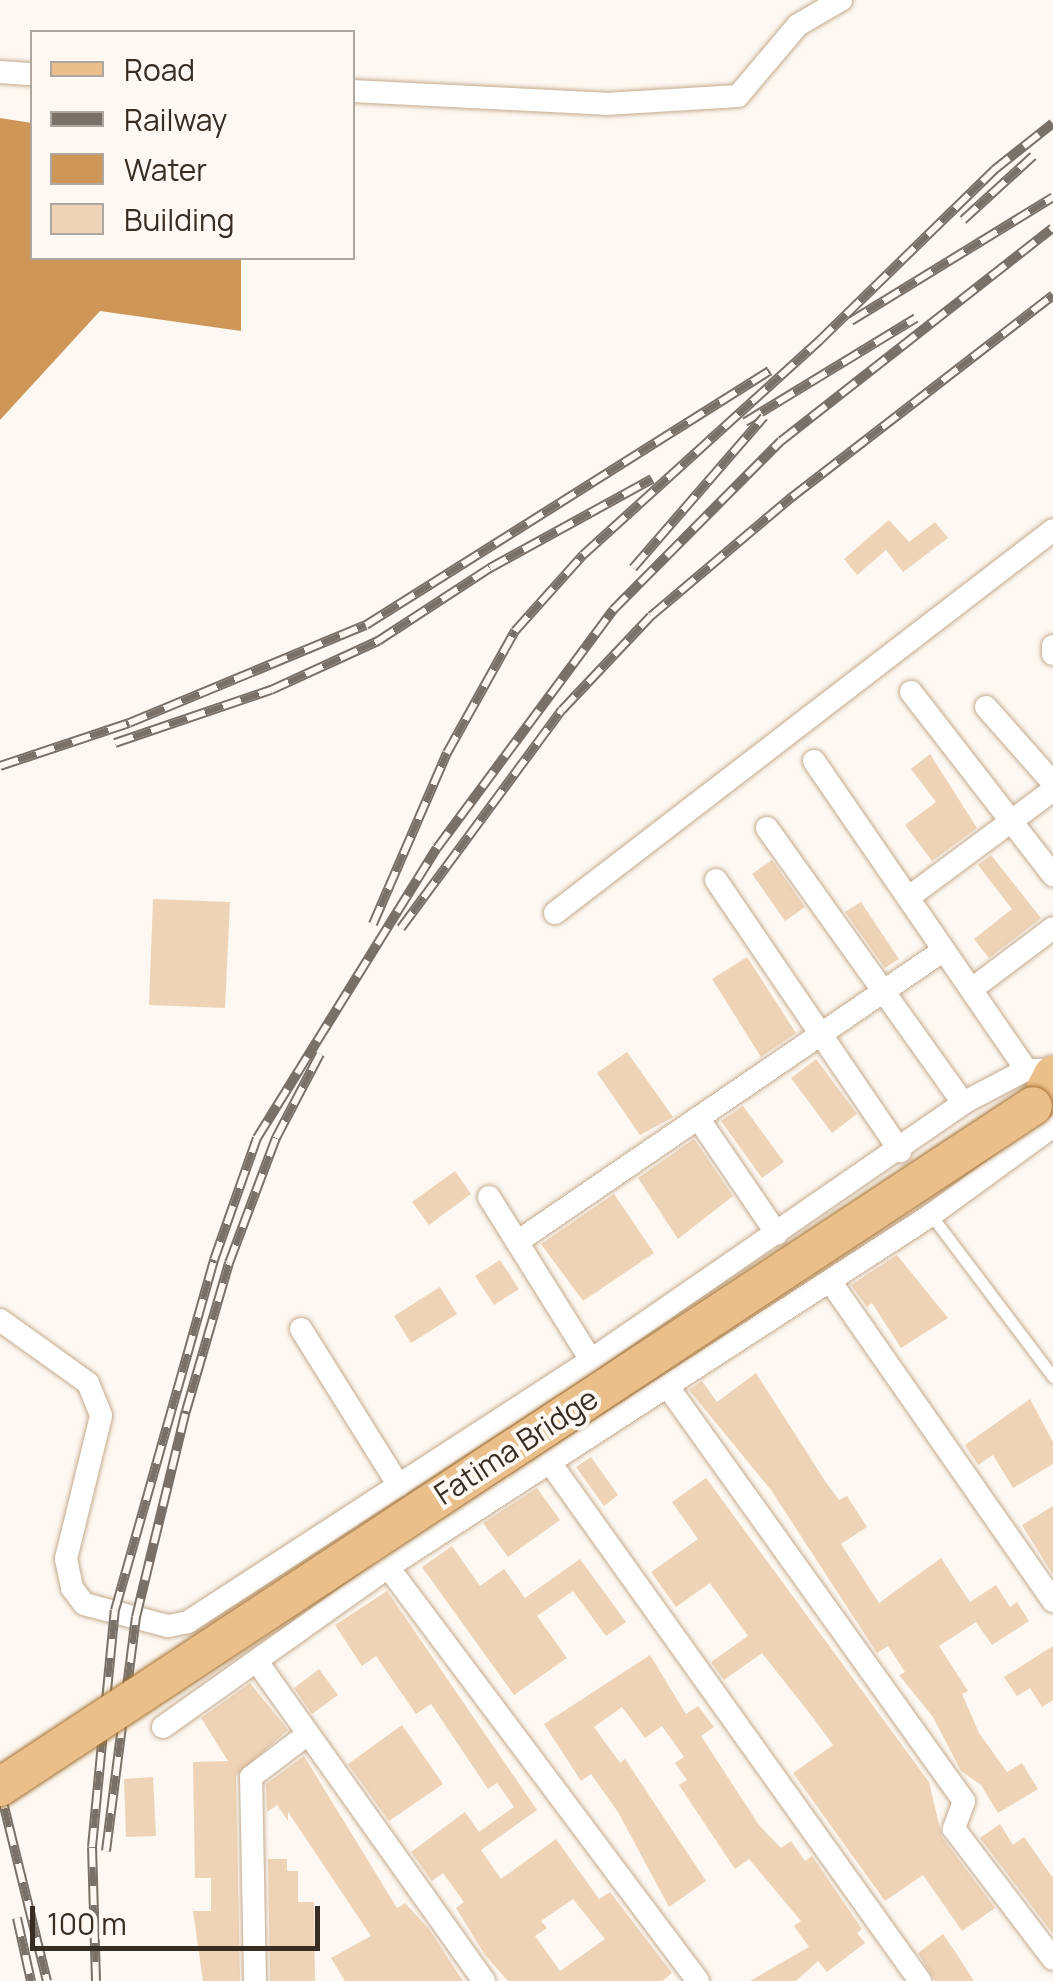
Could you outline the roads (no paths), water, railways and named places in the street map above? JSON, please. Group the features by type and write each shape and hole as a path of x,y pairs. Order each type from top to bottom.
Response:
{"main road":[{"name":"Fatima Bridge","path":"0,1787 1044,1092"}],"street":[{"path":"355,90 606,104 738,96 798,25 841,0"},
{"path":"0,72 30,74"},
{"path":"555,913 1053,530"},
{"path":"911,692 1053,876"},
{"path":"909,898 1053,786 986,708"},
{"path":"814,761 1044,1092"},
{"path":"767,828 963,1103"},
{"path":"716,880 900,1151"},
{"path":"972,989 1053,928"},
{"path":"517,1242 944,950"},
{"path":"0,1320 88,1383 100,1416 66,1558 72,1588 84,1604 168,1626 188,1622 591,1360 900,1151 963,1103 1044,1092"},
{"path":"162,1726 258,1663 388,1567 931,1215 1044,1092"},
{"path":"698,1118 777,1234"},
{"path":"490,1197 591,1360"},
{"path":"830,1281 1053,1601"},
{"path":"301,1329 400,1486"},
{"path":"668,1387 964,1801 954,1830 1053,1959"},
{"path":"551,1464 920,1981"},
{"path":"388,1567 698,1981"},
{"path":"258,1663 305,1736 484,1981"},
{"path":"255,1981 251,1777 305,1736"}],"lane":[{"path":"931,1215 1053,1377"}],"water":[{"path":"0,118 30,123 30,260 241,260 241,331 100,311 0,420"}],"railway":[{"path":"373,924 447,753 515,631 583,555 819,341 994,170 1053,123"},
{"path":"963,220 1033,156"},
{"path":"851,321 1053,197"},
{"path":"96,1981 92,1847 115,1610 214,1260 257,1138 437,848 613,610 781,441 1053,228"},
{"path":"401,928 562,710 651,616 792,497 1053,295"},
{"path":"745,422 916,318"},
{"path":"0,766 129,723 366,625 770,371"},
{"path":"633,568 764,417"},
{"path":"115,743 271,690 378,641 490,568 652,479"},
{"path":"106,1851 136,1617 186,1411 229,1263 276,1138 320,1054"},
{"path":"0,1790 47,1981"},
{"path":"17,1918 31,1981"}]}
